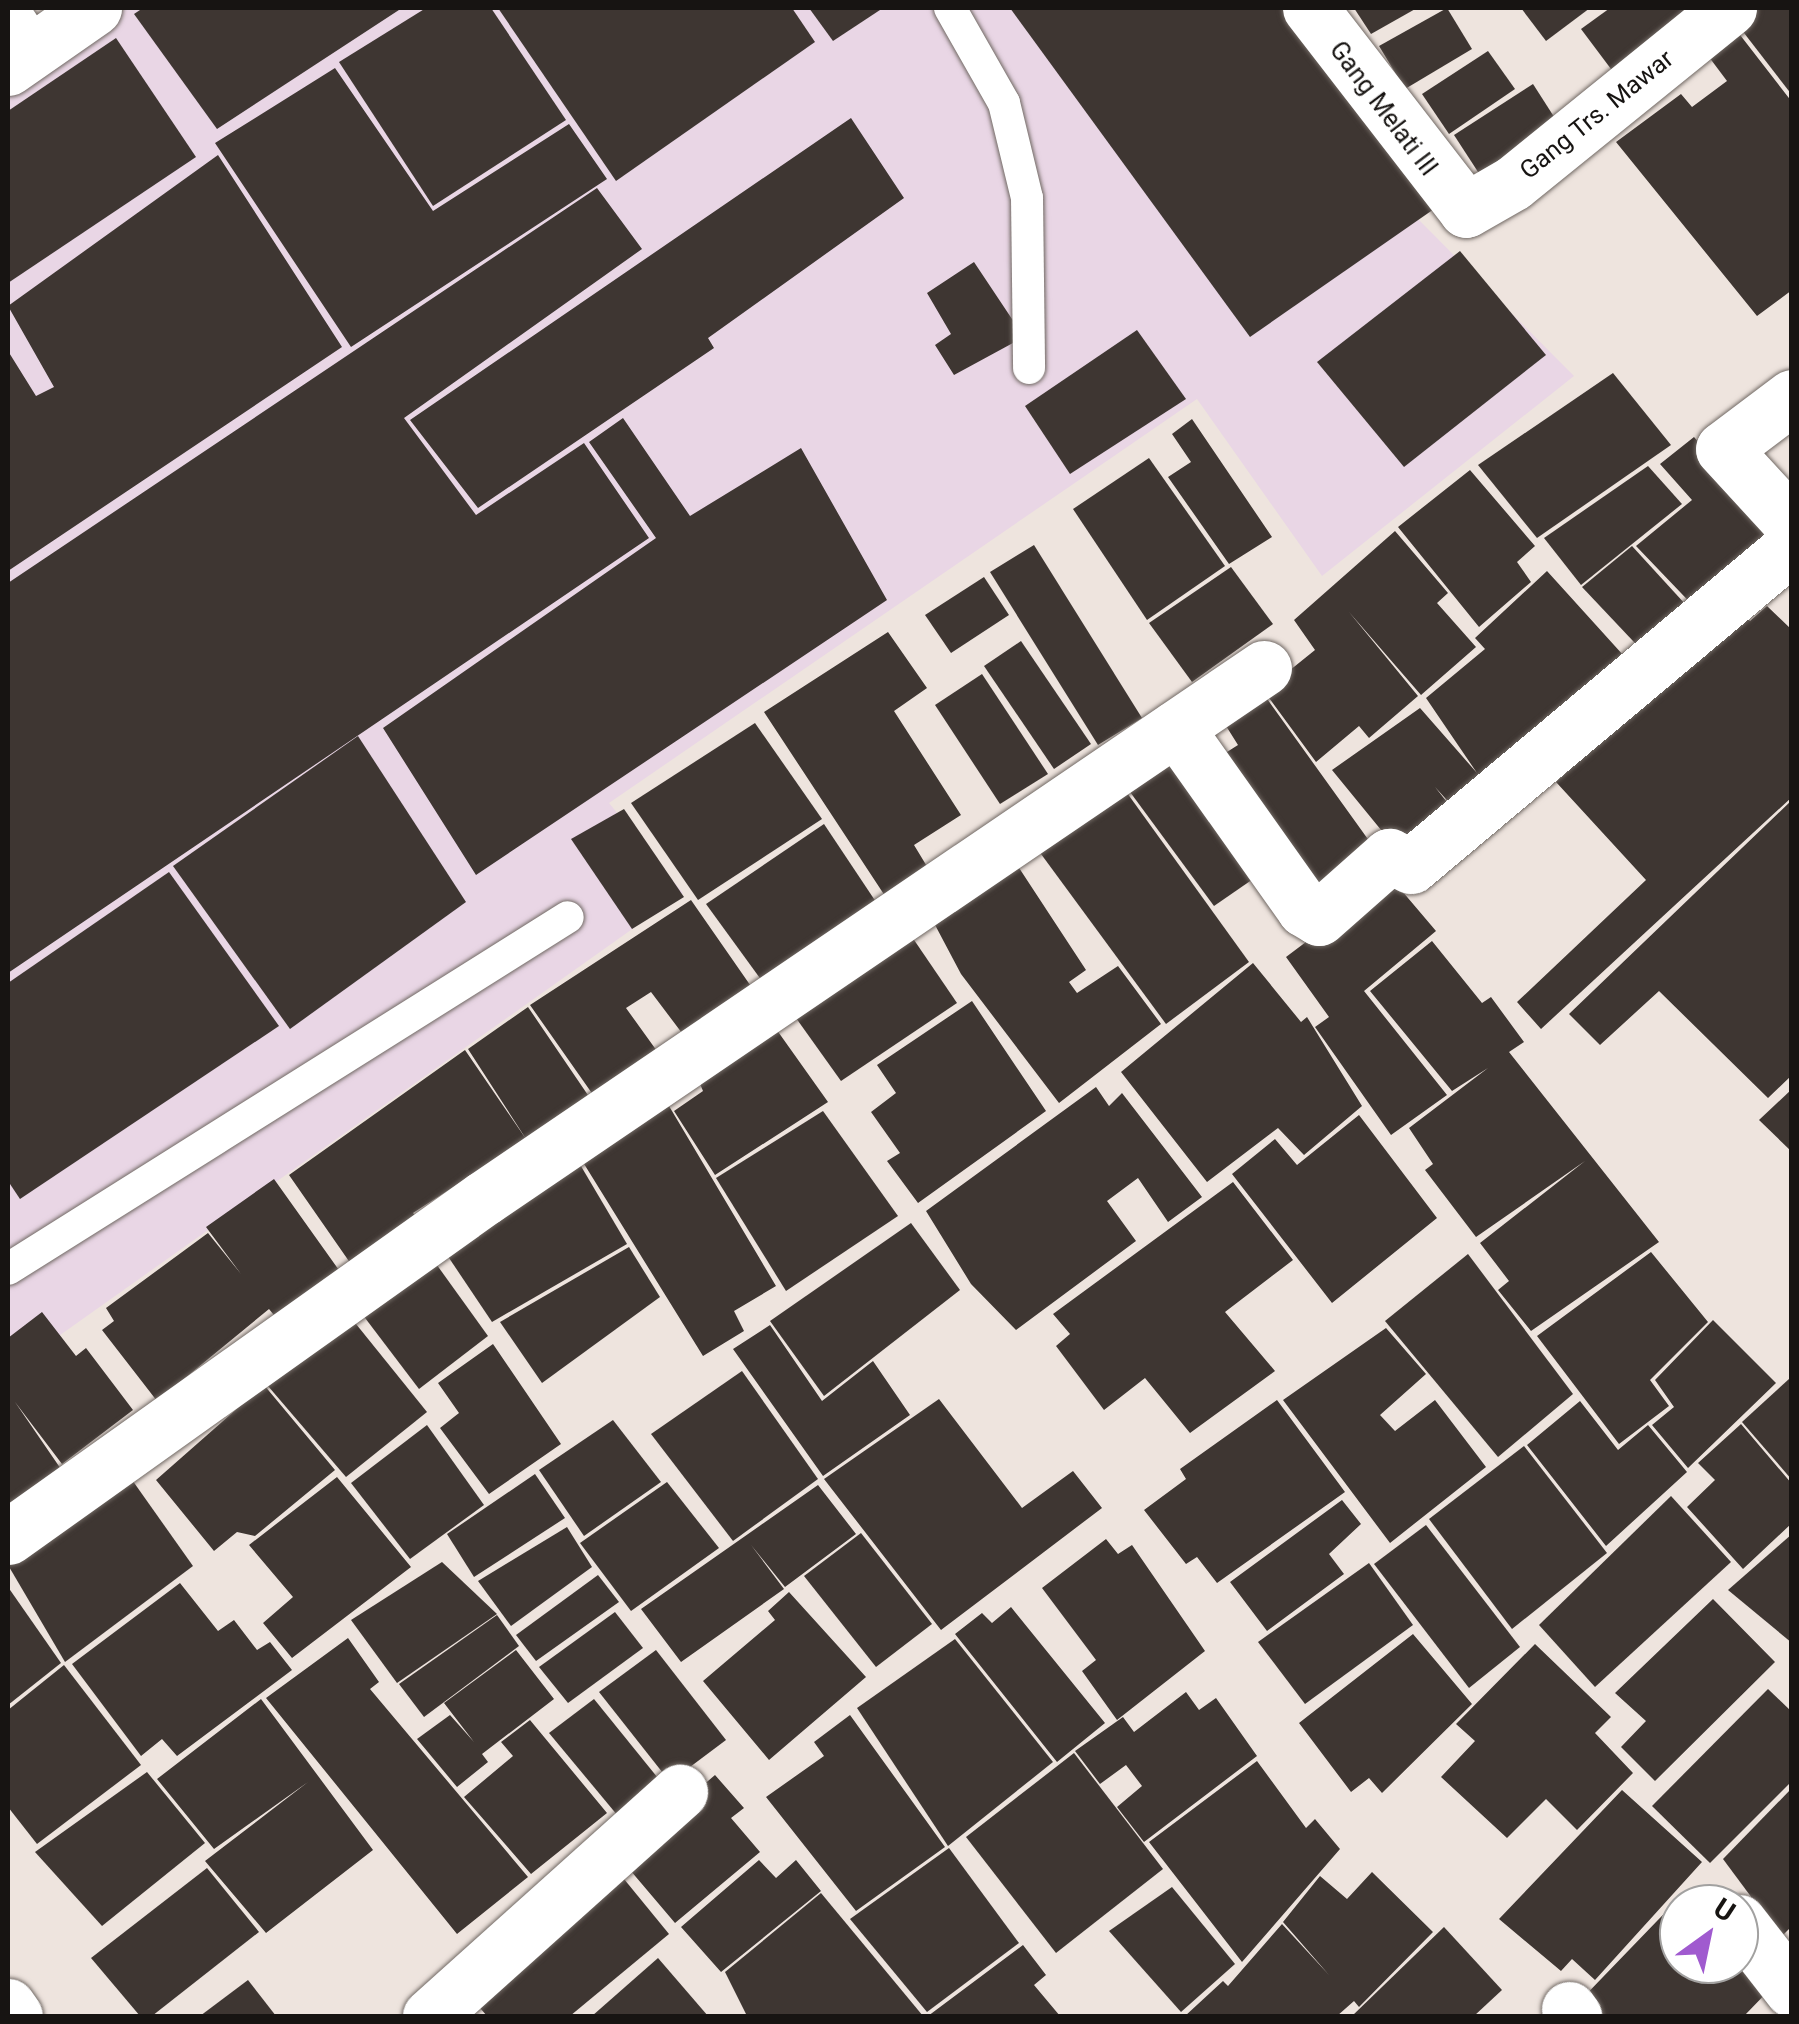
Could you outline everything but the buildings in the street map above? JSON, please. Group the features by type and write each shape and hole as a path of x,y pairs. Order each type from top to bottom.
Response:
{"main road":[{"path":"15,48 94,8"},
{"name":"Gang Melati III","path":"1310,8 1458,208"},
{"name":"Gang Trs. Mawar","path":"1458,208 1476,208 1514,183 1729,8"},
{"path":"1792,397 1723,449 1792,524"},
{"path":"1176,728 1304,909 1319,918 1389,856 1411,866 1792,546"},
{"path":"8,1537 484,1198 1264,668"},
{"path":"430,2016 680,1792"},
{"path":"1759,1948 1792,1990"},
{"path":"8,2006 15,2016"}],"lane":[{"path":"950,8 1004,103 1028,198 1029,368"},
{"path":"8,1269 568,917"}],"shaded area":[{"path":"127,8 1285,8 1415,216 1574,376 1322,576 1197,399 609,803 683,893 8,1372 8,89"}]}
